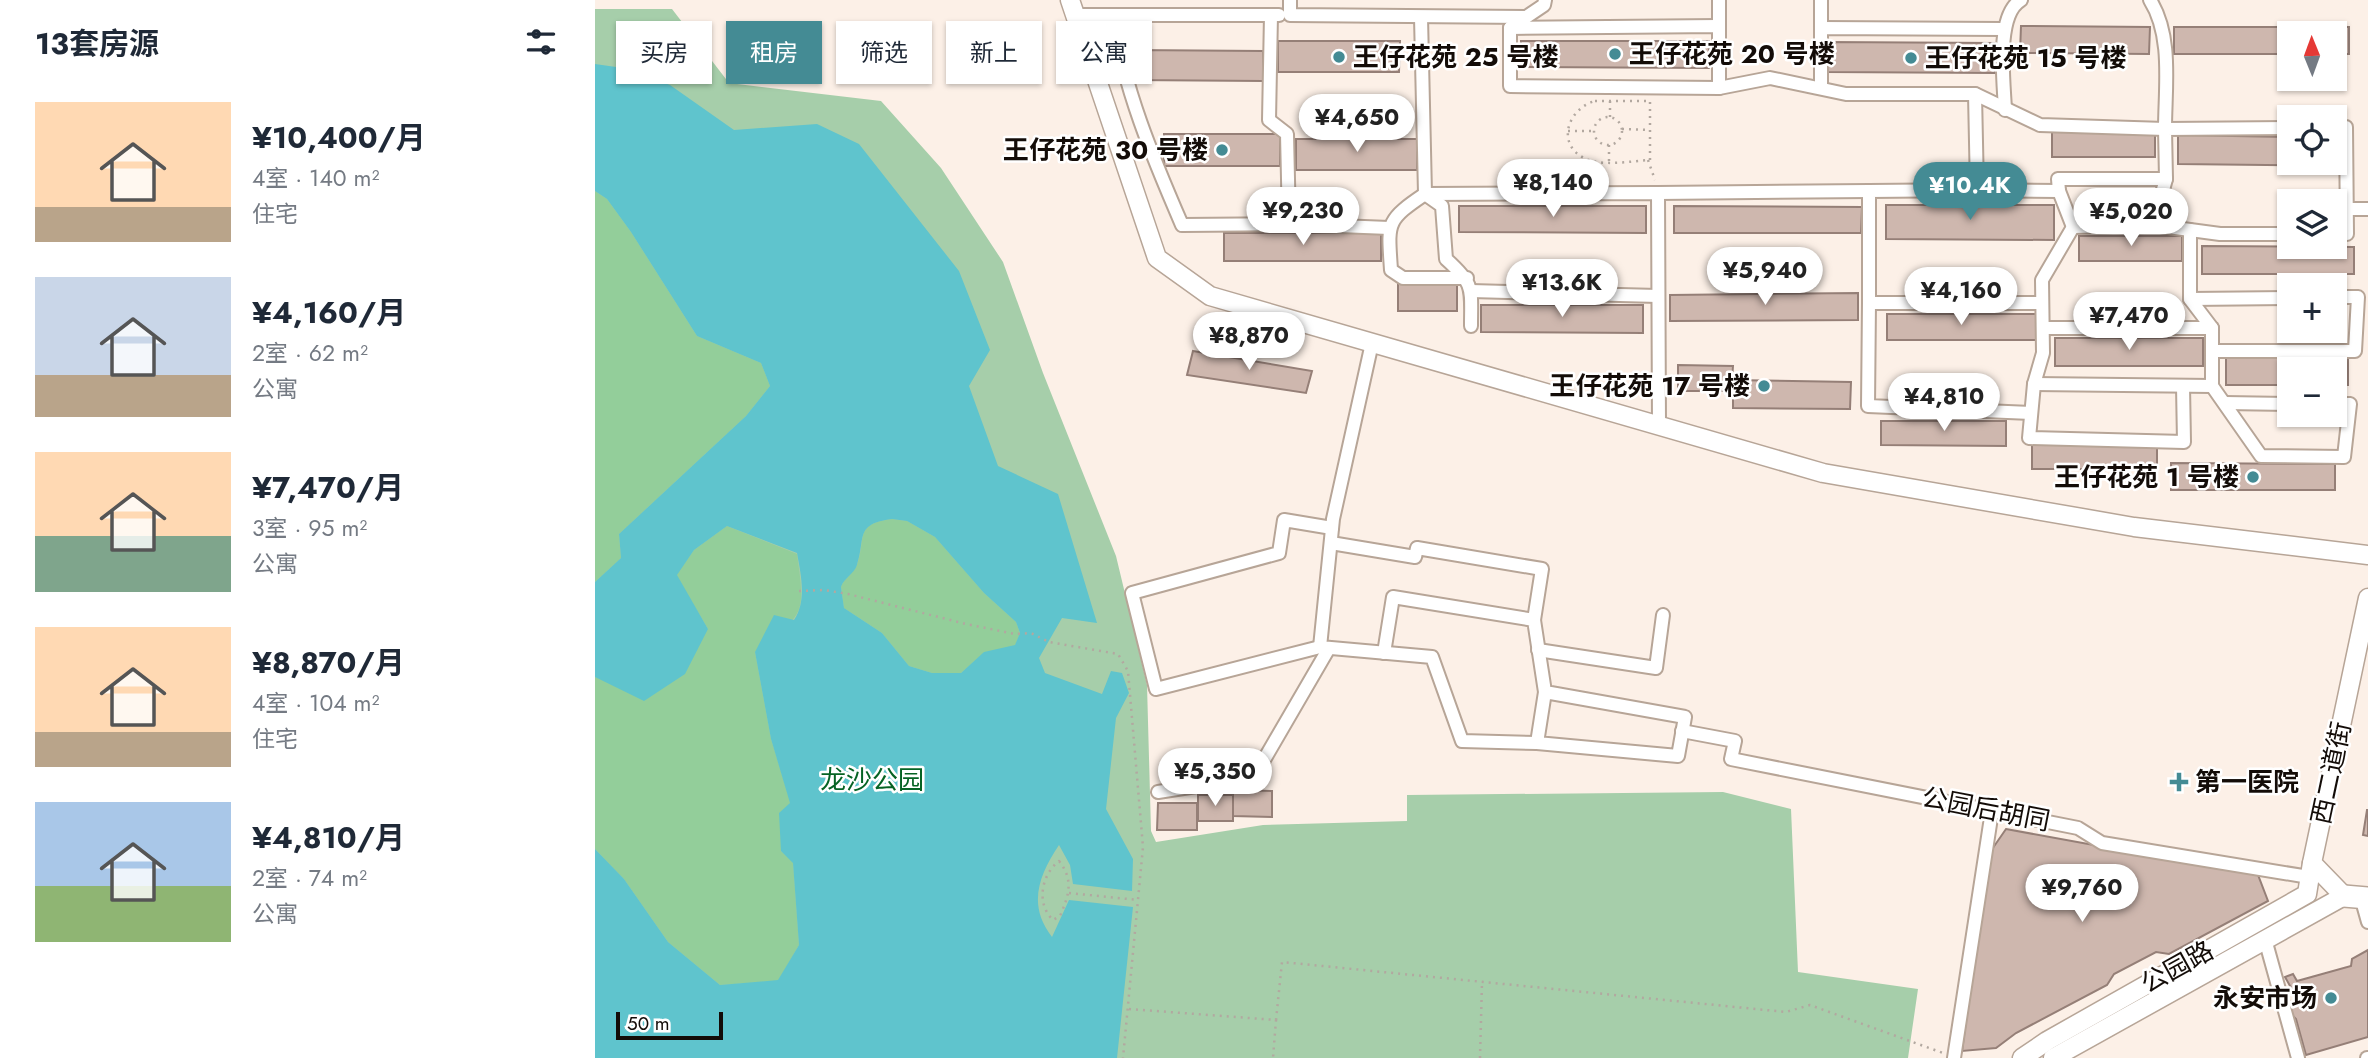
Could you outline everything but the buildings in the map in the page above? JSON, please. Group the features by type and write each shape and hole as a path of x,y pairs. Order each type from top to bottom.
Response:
{"street":[{"path":"1248,0 1248,15"},
{"path":"1290,0 1290,15"},
{"path":"1510,28 1543,5 1545,0"},
{"path":"1719,0 1719,88"},
{"path":"1821,0 1821,87"},
{"path":"2005,110 2004,29 2014,4 2021,0"},
{"path":"2151,0 2157,10 2165,46 2165,178 2153,225"},
{"path":"1526,17 1113,15 1072,7 1157,258 1210,296 1823,472 2134,527 2368,555"},
{"path":"1113,15 1117,45 1151,151 1182,225 1289,224 1389,228"},
{"path":"1271,15 1269,120 1287,134 1289,224"},
{"path":"1421,17 1425,194"},
{"path":"1510,28 1719,26"},
{"path":"1821,27 2004,29"},
{"path":"1510,28 1510,86 1719,88 1770,78 1846,94 1976,94 2040,125 2165,129 2277,128"},
{"path":"1976,94 1977,190"},
{"path":"2073,227 2059,191 2058,178 2165,178"},
{"path":"1869,191 1868,406 2031,413"},
{"path":"1467,278 1403,278 1391,270 1389,228 1396,214 1425,194 2059,191"},
{"path":"1658,193 1659,425"},
{"path":"1425,194 1442,206 1446,259 1467,278 1471,291 1471,326"},
{"path":"2347,209 2368,209"},
{"path":"2073,227 2153,225 2220,234 2277,234"},
{"path":"2073,227 2042,280 2043,353 2034,384 2029,438 2184,442 2183,386"},
{"path":"2190,230 2190,299 2212,328 2212,386 2261,456 2344,457 2350,404 2347,404"},
{"path":"1471,291 1658,296"},
{"path":"2212,352 2355,351 2358,297 2347,297"},
{"path":"2190,299 2277,298"},
{"path":"1869,303 2042,303"},
{"path":"2043,328 2212,328"},
{"path":"1158,792 1254,777 1324,648 1332,528 1372,343"},
{"path":"2034,384 2212,386"},
{"path":"2225,403 2277,404"},
{"path":"1332,528 1284,520 1279,553 1132,593 1156,689 1324,648 1433,657 1462,741 1537,743 1678,756 1685,717 1545,692"},
{"path":"1331,544 1415,557 1417,548 1542,569 1534,620 1545,692 1537,743"},
{"path":"1384,653 1393,597 1534,620"},
{"name":"西二道街","path":"2311,870 2368,597"},
{"path":"1538,650 1655,668 1663,615"},
{"name":"公园后胡同","path":"1682,731 1735,741 1731,759 2078,828 2102,843 2311,870"},
{"path":"1954,1058 1992,811"},
{"path":"2311,870 2357,897 2368,922"},
{"name":"公园路","path":"2053,1053 2307,894 2311,870"},
{"name":"公园路","path":"2022,1058 2053,1053 2265,939 2357,897"},
{"path":"2265,939 2298,1058"}],"path":[{"path":"1610,87 1610,117"},
{"path":"1648,160 1609,162 1583,158 1570,144 1568,131 1572,116 1578,109 1595,101 1650,101 1648,160 1658,193"},
{"path":"1610,117 1617,120 1622,130 1619,140 1609,145 1599,141 1595,131 1600,120 1610,117"},
{"path":"1622,130 1650,130"},
{"path":"1568,131 1595,131"},
{"path":"1609,145 1609,162"},
{"path":"799,591 824,590 848,594 1014,635 1031,633 1049,642 1118,654 1128,671 1143,847 1123,1058"},
{"path":"1059,861 1068,875 1069,894 1060,916 1053,920 1043,906 1043,890 1046,876 1059,861"},
{"path":"1069,894 1138,900"},
{"path":"1273,1058 1282,962 1786,1012 1810,1005 1954,1058"},
{"path":"1479,1058 1482,982"},
{"path":"1128,1009 1276,1020"}],"green space":[{"name":"龙沙公园","path":"595,9 672,9 681,21 616,21 616,84 712,84 712,61 726,79 726,84 881,101 941,168 1003,262 1043,373 1116,556 1147,685 1151,831 1156,842 1263,825 1407,821 1407,795 1723,792 1791,809 1798,972 1918,989 1908,1058 595,1058"},
{"path":"595,191 607,199 631,232 697,336 761,363 770,386 746,416 619,534 621,558 595,582"},
{"path":"892,519 907,521 935,537 984,593 1016,622 1020,633 1015,646 980,656 961,673 932,673 909,666 882,633 844,608 841,587 857,565 866,529 871,524"},
{"path":"727,526 797,554 801,591 798,612 783,629 755,652 771,739 791,804 781,851 793,862 799,945 778,981 720,985 668,942 624,879 595,849 595,677 611,683 708,629 676,575 694,550"}],"water":[{"path":"595,64 616,67 616,84 670,85 734,130 817,124 859,144 959,271 990,350 969,386 998,466 1058,494 1097,623 1062,618 1039,658 1045,673 1102,694 1111,671 1122,673 1129,693 1116,718 1106,809 1133,859 1132,891 1073,884 1070,865 1059,845 1041,879 1038,902 1044,925 1052,937 1069,900 1133,907 1117,1058 595,1058 595,849 624,879 668,942 720,985 778,980 799,945 793,863 781,851 779,813 790,803 771,739 755,652 774,615 794,620 798,613 802,588 797,553 727,526 694,550 677,575 708,629 685,674 644,701 595,677 595,582 621,558 619,534 746,416 770,386 761,363 697,336 607,199 595,191","holes":["892,519 907,521 935,537 984,593 1016,622 1020,633 1015,645 984,652 961,673 932,673 909,666 882,633 844,608 841,587 857,565 864,534 872,524"]}],"place":[{"name":"王仔花苑 20 号楼","path":"1615,54"},
{"name":"王仔花苑 25 号楼","path":"1339,57"},
{"name":"王仔花苑 15 号楼","path":"1911,58"},
{"name":"王仔花苑 30 号楼","path":"1222,150"},
{"name":"王仔花苑 17 号楼","path":"1764,386"},
{"name":"王仔花苑 1 号楼","path":"2253,477"},
{"name":"第一医院","path":"2179,782"},
{"name":"永安市场","path":"2331,998"}]}
